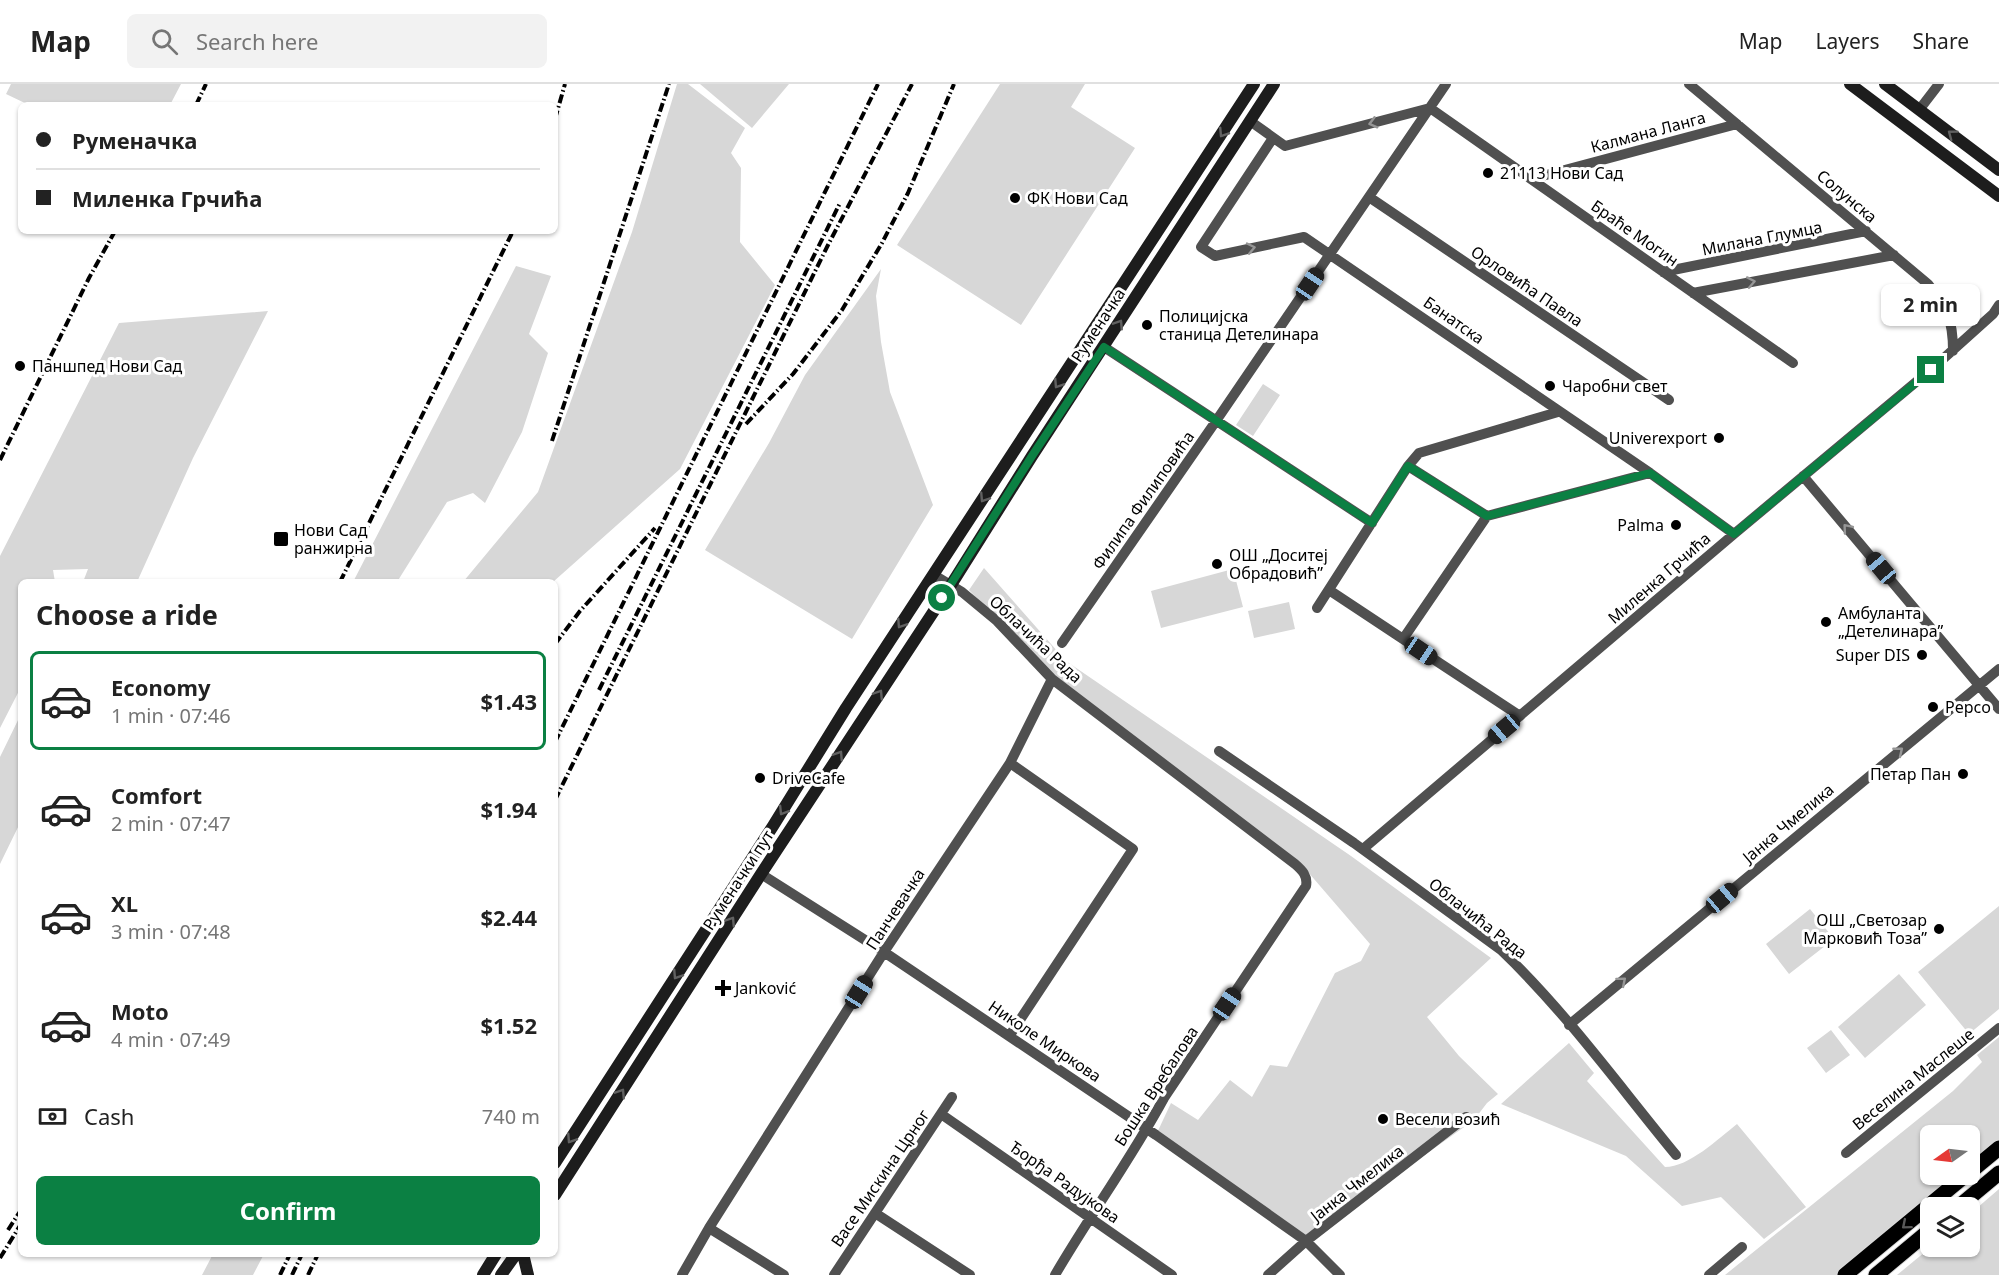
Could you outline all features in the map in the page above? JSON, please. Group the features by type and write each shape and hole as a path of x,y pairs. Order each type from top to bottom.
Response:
{"main road":[{"name":"Руменачка","path":"934,575 1254,84"},
{"name":"Руменачка","path":"951,585 1032,456 1274,84"},
{"path":"1850,84 1999,196"},
{"path":"1885,84 1999,170"},
{"name":"Руменачки пут","path":"558,1158 934,575"},
{"name":"Руменачки пут","path":"558,1190 761,874 951,585"},
{"path":"1980,1163 1999,1148"},
{"path":"1970,1197 1999,1173"},
{"path":"1845,1275 1954,1185"},
{"path":"1876,1275 1920,1238"},
{"path":"483,1275 494,1257"},
{"path":"501,1275 514,1257"},
{"path":"523,1257 528,1275"}],"street":[{"name":"Филипа Филиповића","path":"1062,643 1446,84"},
{"name":"Солунска","path":"1689,84 1928,284 1942,303 1952,323 1953,351"},
{"path":"1920,110 1939,84"},
{"path":"1250,121 1285,146 1430,108"},
{"name":"Браће Могин","path":"1430,108 1793,363"},
{"name":"Калмана Ланга","path":"1532,179 1737,124"},
{"path":"1273,138 1201,247 1215,256 1304,237 1330,254"},
{"name":"Орловића Павла","path":"1369,197 1669,400"},
{"name":"Милана Глумца","path":"1663,272 1866,231"},
{"name":"Банатска","path":"1330,254 1650,473 1734,534"},
{"path":"1693,293 1894,255"},
{"name":"Миленка Грчића","path":"1363,849 1953,351 1993,314 1999,305"},
{"path":"1104,347 1372,523"},
{"path":"1317,608 1408,466 1419,453 1558,412"},
{"path":"1408,466 1487,516"},
{"path":"1403,639 1487,516 1650,473"},
{"path":"1803,476 1999,709"},
{"name":"Облачића Рада","path":"934,575 951,585 997,621 1052,679 1295,864 1305,874 1306,886"},
{"path":"1329,590 1520,716"},
{"name":"Јанка Чмелика","path":"1569,1025 1999,669"},
{"name":"Панчевачка","path":"682,1275 708,1228 885,952 1010,763 1052,679"},
{"name":"Облачића Рада","path":"1219,751 1363,849 1501,950 1569,1025 1676,1155"},
{"path":"1010,763 1133,849 1010,1035"},
{"name":"Николе Миркова","path":"761,874 885,952 1010,1035 1306,1241 1340,1275"},
{"name":"Бошка Вребалова","path":"1055,1275 1089,1218 1147,1130 1164,1098 1306,886"},
{"name":"Веселина Маслеше","path":"1846,1153 1999,1028"},
{"name":"Васе Мискина Црног","path":"834,1275 952,1097"},
{"name":"Ђорђа Радујкова","path":"941,1114 1172,1275"},
{"name":"Јанка Чмелика","path":"1268,1275 1306,1241 1466,1118"},
{"path":"874,1213 970,1275"},
{"path":"708,1228 784,1275"},
{"path":"1709,1275 1742,1247"},
{"path":"491,1275 495,1257"}],"shaded area":[{"path":"11,84 181,84 172,102 23,102 6,94"},
{"path":"677,84 688,84 745,128 731,153 741,168 740,242 775,285 680,469 556,579 466,579 538,492 632,232"},
{"path":"700,84 789,84 752,128"},
{"name":"ФК Нови Сад","path":"1000,84 1085,84 1071,107 1135,148 1021,325 897,245"},
{"path":"516,266 551,276 529,334 548,353 522,432 485,503 473,493 447,502 399,579 355,579"},
{"path":"881,269 876,296 890,392 933,505 852,639 705,550 769,443 805,375"},
{"path":"268,311 193,458 138,579 84,579 88,569 53,570 54,579 18,579 18,693 0,728 0,556 119,323"},
{"path":"1263,384 1280,395 1253,436 1236,425"},
{"path":"984,568 1066,661 1351,856 1491,958 1427,1017 1459,1056 1498,1094 1487,1103 1474,1120 1306,1241 1156,1135 1171,1103 1198,1120 1230,1080 1252,1097 1270,1065 1287,1067 1335,973 1361,961 1370,944 1308,872 1052,679 969,590"},
{"path":"1233,569 1243,607 1161,628 1151,591"},
{"path":"1289,602 1295,629 1254,638 1248,611"},
{"path":"18,720 18,827 0,864 0,757"},
{"path":"1999,906 1999,1009 1969,1034 1918,972"},
{"path":"1810,909 1834,939 1789,974 1766,944"},
{"path":"1899,974 1926,1005 1865,1058 1838,1027"},
{"path":"1831,1030 1850,1055 1826,1073 1807,1048"},
{"path":"1999,1037 1999,1141 1980,1157 1980,1125 1920,1125 1920,1185 1947,1185 1933,1197 1920,1197 1920,1208 1839,1275 1725,1275 1953,1091 1982,1062 1977,1055"},
{"path":"1569,1043 1594,1073 1587,1081 1665,1167 1674,1166 1693,1157 1737,1124 1806,1207 1764,1239 1721,1197 1682,1206 1626,1156 1501,1104"},
{"path":"1999,1189 1999,1275 1897,1275 1920,1256 1980,1257 1980,1205"},
{"path":"211,1257 262,1257 253,1275 202,1275"}],"railway":[{"path":"197,102 206,84"},
{"path":"558,108 565,84"},
{"path":"552,441 669,84"},
{"path":"558,736 878,84"},
{"path":"558,794 828,245 912,84"},
{"path":"746,424 793,374 842,310 882,243 908,193 954,84"},
{"path":"599,690 840,203"},
{"path":"0,460 89,278 113,234"},
{"path":"341,579 512,234"},
{"path":"558,640 580,611 655,528"},
{"path":"8,1230 18,1215"},
{"path":"0,1258 18,1229"},
{"path":"280,1275 289,1257"},
{"path":"292,1275 301,1257"},
{"path":"308,1275 317,1257"}],"place":[{"name":"21113 Нови Сад","path":"1488,173"},
{"name":"ФК Нови Сад","path":"1015,198"},
{"name":"Полицијска станица Детелинара","path":"1147,325"},
{"name":"Паншпед Нови Сад","path":"20,366"},
{"name":"Чаробни свет","path":"1550,386"},
{"name":"Univerexport","path":"1719,438"},
{"name":"Palma","path":"1676,525"},
{"name":"Нови Сад ранжирна","path":"281,539"},
{"name":"ОШ „Доситеј Обрадовић”","path":"1217,564"},
{"name":"Амбуланта „Детелинара”","path":"1826,622"},
{"name":"Super DIS","path":"1922,655"},
{"name":"Pepco","path":"1933,707"},
{"name":"Петар Пан","path":"1963,774"},
{"name":"DriveCafe","path":"760,778"},
{"name":"ОШ „Светозар Марковић Тоза”","path":"1939,929"},
{"name":"Janković","path":"723,988"},
{"name":"Весели возић","path":"1383,1119"}],"route":[{"path":"942,598 1104,347 1372,523 1408,466 1487,516 1650,473 1734,534 1931,370"}]}
